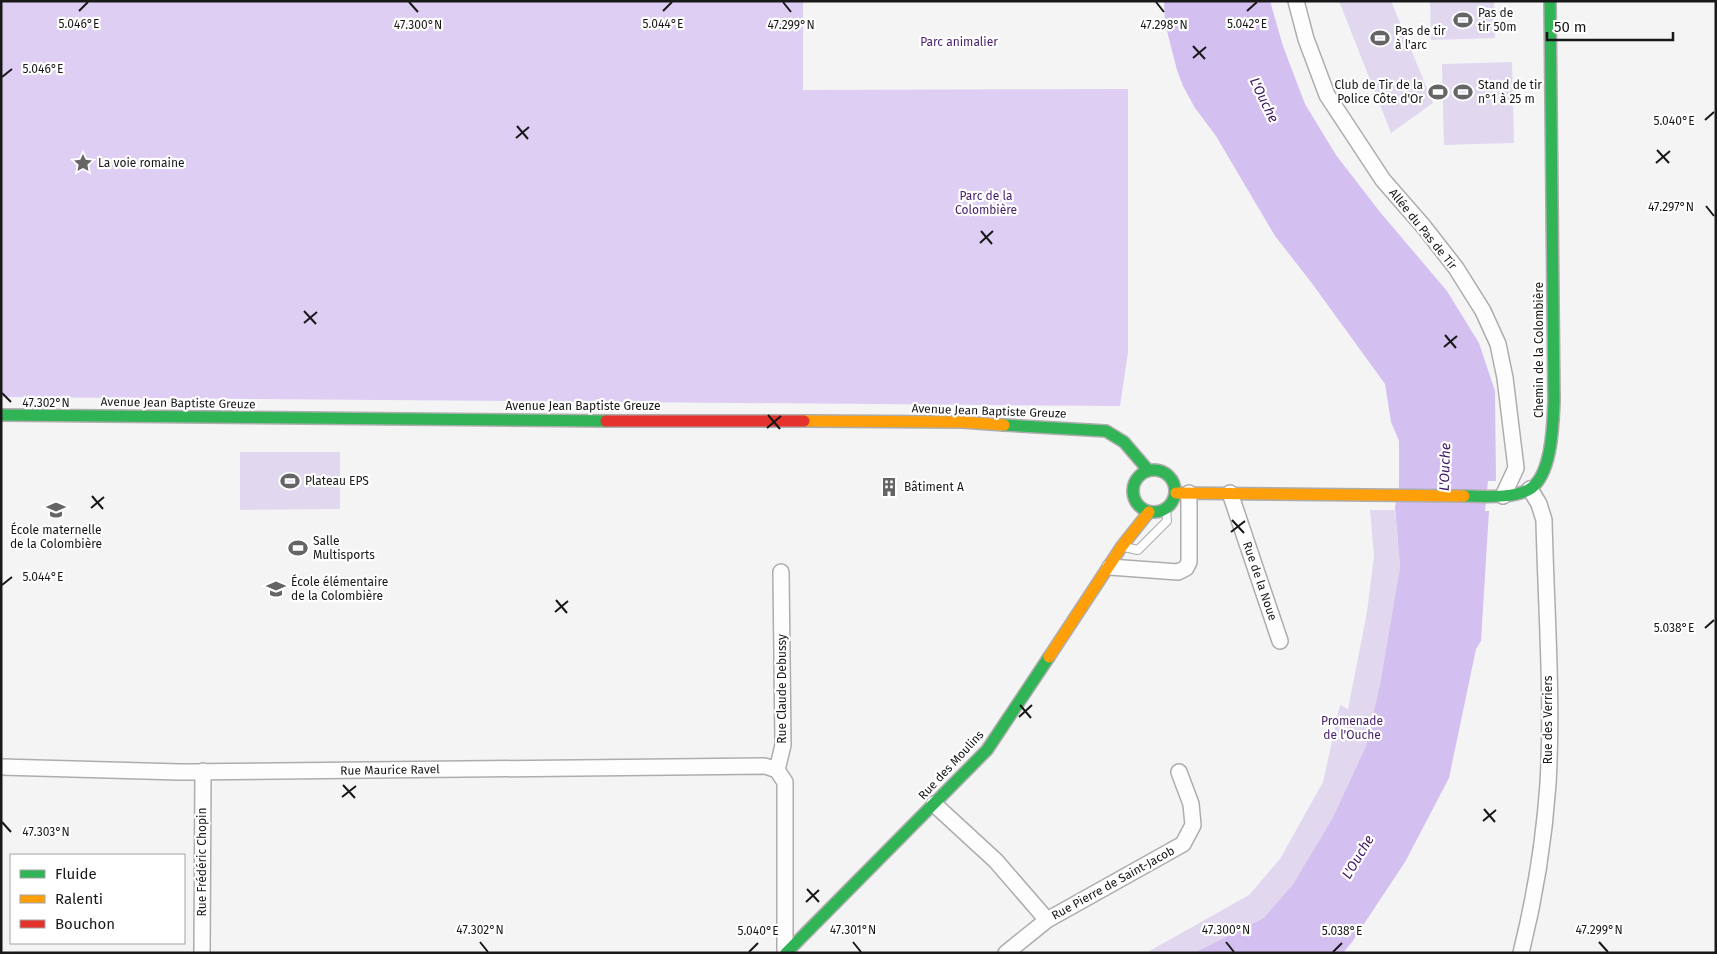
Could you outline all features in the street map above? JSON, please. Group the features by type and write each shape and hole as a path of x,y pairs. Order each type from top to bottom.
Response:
{"street":[{"name":"Allée du Pas de Tir","path":"1296,1 1306,39 1327,95 1383,180 1424,227 1456,268 1483,311 1498,344 1505,378 1516,468 1504,496"},
{"name":"Chemin de la Colombière","path":"1530,489 1544,470 1549,453 1554,401 1550,1"},
{"name":"Avenue Jean Baptiste Greuze","path":"1,415 442,420 962,422 1106,431 1122,440 1131,448 1148,470"},
{"path":"1183,493 1166,509 1155,513 1139,506 1134,497 1133,486 1143,472 1160,470 1170,476 1176,487 1183,493 1504,496 1530,489"},
{"name":"Rue des Verriers","path":"1521,953 1539,872 1548,783 1549,701 1544,520 1539,504 1530,489"},
{"path":"1110,567 1178,572 1186,568 1189,562 1183,493"},
{"name":"Rue de la Noue","path":"1230,493 1280,641"},
{"name":"Rue des Moulins","path":"1122,546 1134,497"},
{"name":"Rue des Moulins","path":"785,953 987,750 1110,567 1122,546 1149,512"},
{"name":"Rue Claude Debussy","path":"777,770 783,745 781,572"},
{"name":"Rue Maurice Ravel","path":"1,767 203,771 765,766 777,770"},
{"path":"777,770 785,782 785,953"},
{"name":"Rue Frédéric Chopin","path":"202,953 203,771"},
{"name":"Rue Pierre de Saint-Jacob","path":"1006,953 1046,920 1183,844 1193,824 1191,804 1179,772"},
{"path":"934,804 996,861 1046,920"}],"lane":[{"path":"1122,546 1138,550 1167,521 1166,509"}],"green space":[{"name":"Parc de la Colombière","path":"1,1 803,1 803,90 1128,89 1128,352 1120,406 1,397"},
{"name":"Pas de tir à l'arc","path":"1339,1 1391,1 1433,103 1391,133"},
{"name":"Pas de tir 50m","path":"1430,1 1494,1 1495,38 1431,40"},
{"path":"1512,62 1514,143 1444,145 1442,64"},
{"name":"Plateau EPS","path":"240,452 340,452 340,509 240,510"},
{"name":"Promenade de l'Ouche","path":"1370,510 1395,510 1400,567 1380,684 1366,746 1332,819 1293,884 1265,918 1194,953 1146,953 1249,895 1280,859 1323,782 1340,705 1348,709 1367,612 1374,556"}],"water":[{"name":"L'Ouche","path":"1164,1 1270,1 1283,46 1305,104 1336,155 1380,212 1447,291 1479,343 1495,391 1496,481 1488,481 1485,511 1489,511 1481,641 1476,649 1449,778 1405,862 1343,953 1194,953 1264,918 1293,884 1332,819 1366,746 1380,684 1400,567 1395,507 1399,486 1399,441 1391,422 1385,384 1275,236 1216,136 1195,108 1183,86 1165,23"}],"traffic: fast":[{"path":"1464,496 1506,496 1530,489 1543,473 1550,449 1554,401 1550,1"},
{"path":"1,415 606,421"},
{"path":"1004,425 1106,431 1124,442 1148,470"},
{"path":"1158,470 1166,473 1172,479 1175,491 1172,503 1166,509 1150,512 1142,509 1136,503 1133,487 1136,479 1142,473 1158,470"},
{"path":"786,953 987,750 1049,657"}],"traffic: slow":[{"path":"804,421 962,422 1004,425"},
{"path":"1176,493 1464,496"},
{"path":"1049,657 1122,546 1149,512"}],"traffic: jam":[{"path":"606,421 804,421"}],"place":[{"name":"Pas de tir 50m","path":"1463,20"},
{"name":"Pas de tir à l'arc","path":"1380,38"},
{"name":"Club de Tir de la Police Côte d'Or","path":"1438,92"},
{"name":"Stand de tir n°1 à 25 m","path":"1463,92"},
{"name":"La voie romaine","path":"83,163"},
{"name":"Plateau EPS","path":"290,481"},
{"name":"Bâtiment A","path":"889,487"},
{"name":"École maternelle de la Colombière","path":"56,510"},
{"name":"Salle Multisports","path":"298,548"},
{"name":"École élémentaire de la Colombière","path":"276,589"}],"park label":[{"name":"Parc animalier","path":"959,42"}]}
